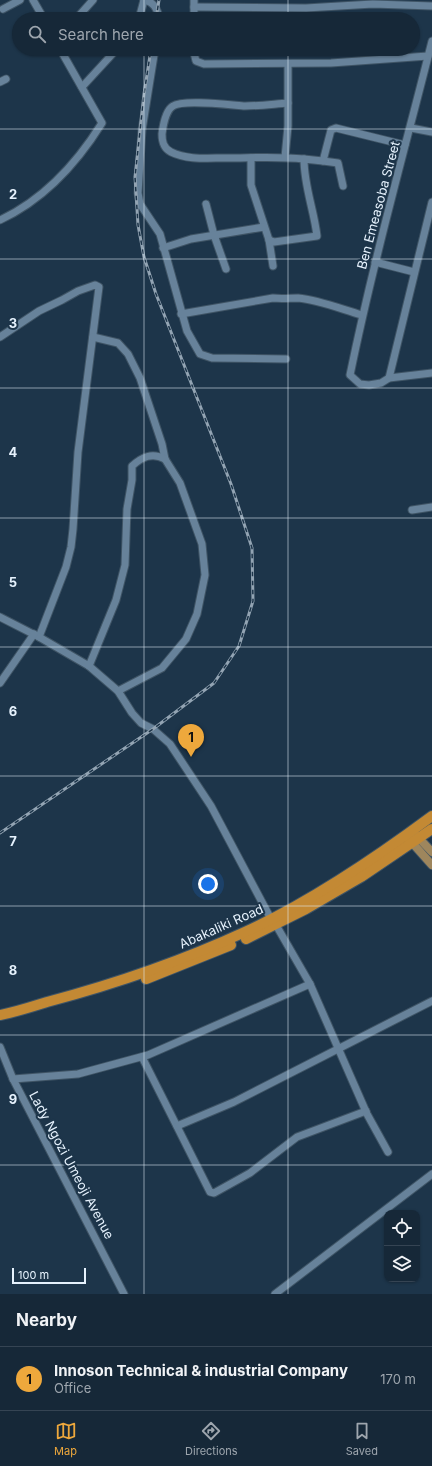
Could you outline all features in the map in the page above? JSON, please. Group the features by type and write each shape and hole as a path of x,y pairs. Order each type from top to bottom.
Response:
{"highway":[{"name":"Abakaliki Road","path":"412,837 432,816"},
{"name":"Abakaliki Road","path":"0,1022 104,994 188,963 273,922 331,884 412,837 432,829"},
{"name":"Abakaliki Road","path":"0,1015 94,990 135,976 273,922"}],"main road":[{"path":"412,837 432,852"},
{"path":"412,837 432,865"}],"street":[{"path":"3,9 20,0"},
{"path":"33,0 40,12"},
{"path":"82,12 93,0"},
{"path":"141,12 144,0 150,1 156,7 157,12"},
{"path":"194,3 306,8 373,4 432,6"},
{"name":"Ben Emeasoba Street","path":"389,378 381,383 360,384 350,375 362,315 375,262 405,145 411,128 432,41"},
{"path":"0,220 16,212 67,172 102,123 64,56"},
{"path":"82,87 111,56"},
{"path":"154,56 143,123 138,193 140,204 160,234 181,314 187,331 200,354 212,358 286,360"},
{"path":"195,56 196,61 204,64 288,65 428,56"},
{"path":"285,157 288,103 288,65"},
{"path":"288,103 247,106 190,103 176,104 171,106 168,112 163,130 162,142 171,152 194,158 285,157 338,163 343,186"},
{"path":"323,161 331,130 336,128 405,145"},
{"path":"411,128 432,132"},
{"path":"251,158 251,185 269,240 272,266"},
{"path":"269,240 274,242 318,236 308,195 304,159"},
{"path":"432,202 430,221 414,272 389,378 432,372"},
{"path":"206,204 214,235 226,269"},
{"path":"163,248 191,239 264,227"},
{"path":"375,262 414,272"},
{"path":"0,337 31,316 78,290 96,285 99,287 78,452 73,529 66,567 37,636 0,684"},
{"path":"181,314 273,298 286,300 297,298 362,315"},
{"path":"93,337 118,343 128,354 140,378 162,444 165,459 180,483 202,544 205,575 199,606 186,639 162,668 118,692"},
{"path":"89,666 116,600 125,565 127,509 132,480 132,466 139,460 152,455 165,459"},
{"path":"412,510 432,507"},
{"path":"0,617 37,636 89,666 118,692 132,713 141,723 153,729 170,744 211,806 273,922 310,984 366,1111 388,1152"},
{"path":"13,1079 78,1074 142,1057 310,984"},
{"path":"177,1126 234,1102 432,1001"},
{"name":"Lady Ngozi Umeoji Avenue","path":"0,1047 13,1079 124,1294"},
{"path":"142,1057 208,1190 214,1193 250,1173 297,1137 366,1111"},
{"path":"275,1294 432,1174"}],"railway":[{"path":"157,12 159,0"},
{"path":"0,833 153,729 214,683 239,646 253,601 252,548 231,484 156,294 144,257 138,225 135,177 144,94 150,56"}],"place":[{"name":"Innoson Technical & industrial Company","path":"191,757"}]}
